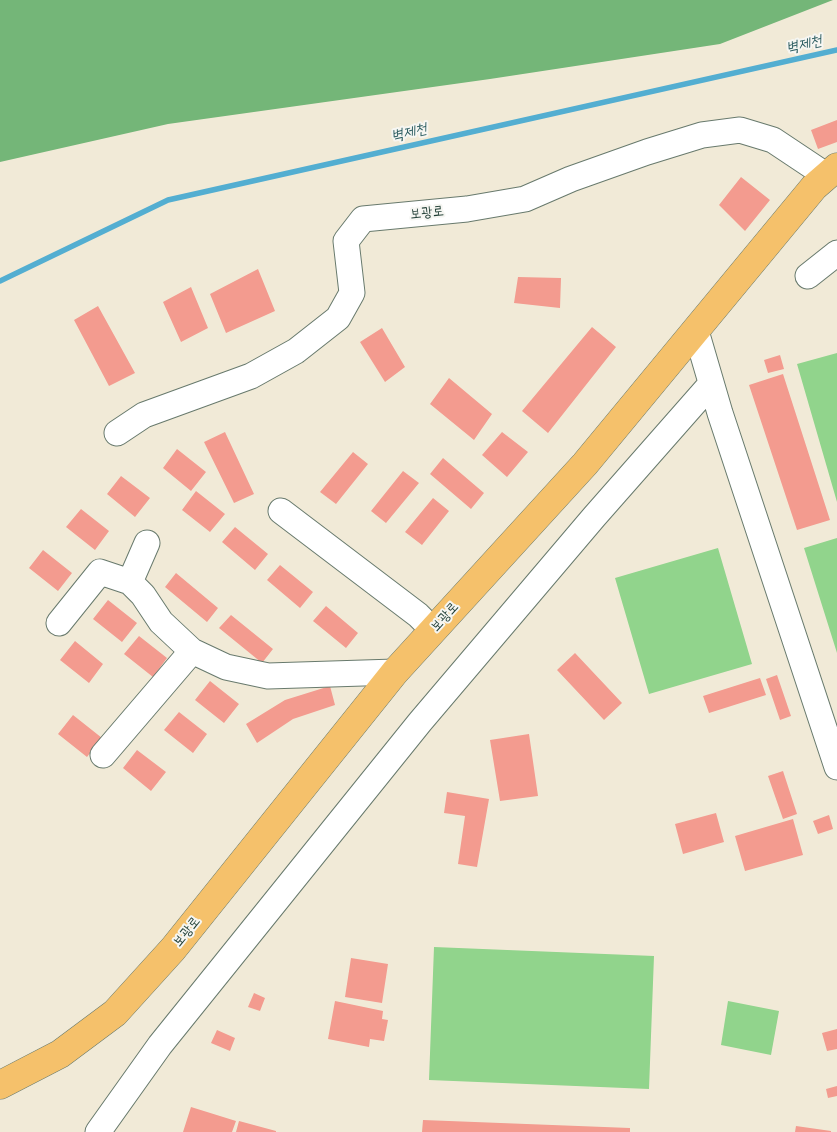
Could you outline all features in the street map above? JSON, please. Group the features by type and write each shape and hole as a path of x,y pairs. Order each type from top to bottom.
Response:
{"main road":[{"name":"보광로","path":"0,1085 60,1054 115,1013 173,949 395,672 585,464 814,187 832,171"}],"lane":[{"name":"보광로","path":"117,433 144,415 251,376 296,351 338,318 352,294 346,241 363,219 467,209 525,199 571,179 647,152 702,135 740,130 773,140 832,171"},
{"path":"808,276 837,253"},
{"path":"696,331 711,384 837,766"},
{"path":"98,1132 160,1045 416,726 594,517 711,384"},
{"path":"281,510 418,615 433,630"},
{"path":"130,582 147,543"},
{"path":"59,624 100,572 130,582 143,595 161,622 192,651 226,667 268,676 395,672"},
{"path":"103,755 192,651"}],"green space":[{"path":"0,0 833,0 720,44 490,79 168,124 0,162"},
{"path":"837,353 837,502 797,364"},
{"path":"837,538 837,653 804,548"},
{"path":"718,548 752,664 649,694 615,578"},
{"path":"434,947 654,956 649,1089 429,1080"},
{"path":"728,1001 779,1011 771,1055 721,1045"}],"building":[{"path":"837,120 837,142 818,149 811,130"},
{"path":"741,177 770,200 745,231 719,205"},
{"path":"258,269 275,311 226,333 210,294"},
{"path":"518,277 561,278 560,308 514,303"},
{"path":"191,287 208,328 181,342 163,302"},
{"path":"98,306 135,373 109,386 74,320"},
{"path":"592,327 616,347 548,433 522,411"},
{"path":"382,328 405,367 385,382 360,342"},
{"path":"780,355 784,369 768,373 764,360"},
{"path":"783,374 830,520 797,530 749,385"},
{"path":"449,378 492,414 474,440 430,404"},
{"path":"225,432 254,494 234,503 204,442"},
{"path":"502,432 528,452 507,477 482,455"},
{"path":"177,449 206,472 191,491 163,468"},
{"path":"353,452 368,464 336,504 320,492"},
{"path":"443,458 484,493 471,509 430,474"},
{"path":"403,471 419,483 386,523 371,511"},
{"path":"121,476 150,498 135,517 107,494"},
{"path":"196,491 225,514 210,532 182,510"},
{"path":"433,498 449,511 422,545 405,532"},
{"path":"81,509 109,531 95,550 66,527"},
{"path":"235,527 268,554 255,570 222,542"},
{"path":"43,550 72,573 58,591 29,568"},
{"path":"280,565 313,592 300,608 267,580"},
{"path":"176,573 218,608 207,622 165,587"},
{"path":"108,600 137,623 122,642 93,619"},
{"path":"326,606 358,633 346,648 313,621"},
{"path":"231,615 273,649 262,663 219,628"},
{"path":"139,636 167,658 153,677 124,654"},
{"path":"75,641 103,664 89,683 60,660"},
{"path":"575,653 622,703 604,720 557,670"},
{"path":"777,675 791,716 780,720 766,679"},
{"path":"760,678 766,695 709,713 703,696"},
{"path":"210,681 239,704 224,723 195,700"},
{"path":"330,686 335,705 293,719 257,743 246,724 285,700"},
{"path":"179,712 207,734 193,753 164,730"},
{"path":"73,715 102,738 87,757 58,734"},
{"path":"529,734 538,796 500,801 490,740"},
{"path":"137,750 166,772 151,791 123,768"},
{"path":"783,771 797,814 783,819 768,776"},
{"path":"447,792 489,799 477,867 458,864 465,816 444,813"},
{"path":"716,813 724,842 683,854 675,824"},
{"path":"829,815 833,829 818,834 813,821"},
{"path":"793,819 803,855 745,871 735,836"},
{"path":"351,958 388,964 382,1003 345,997"},
{"path":"254,993 265,998 260,1011 248,1007"},
{"path":"335,1001 383,1011 382,1019 388,1020 384,1041 370,1039 369,1047 328,1039"},
{"path":"837,1029 837,1049 827,1051 822,1033"},
{"path":"217,1030 235,1038 230,1051 211,1043"},
{"path":"837,1086 837,1096 828,1098 826,1089"},
{"path":"191,1107 236,1121 232,1132 183,1132"},
{"path":"423,1120 630,1128 630,1132 422,1132"},
{"path":"239,1121 276,1131 276,1132 236,1132"},
{"path":"796,1126 831,1131 831,1132 795,1132"}],"waterway":[{"name":"벽제천","path":"0,281 168,200 837,50"}]}
